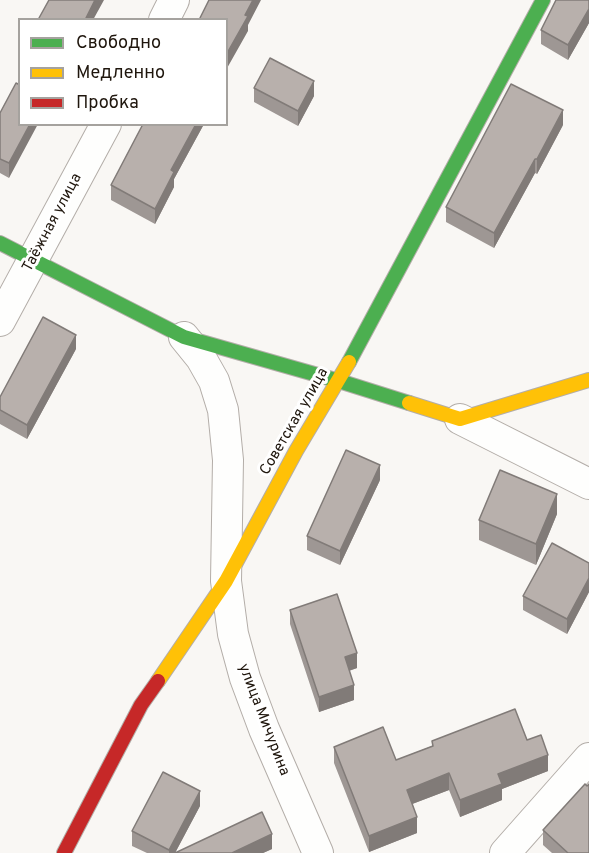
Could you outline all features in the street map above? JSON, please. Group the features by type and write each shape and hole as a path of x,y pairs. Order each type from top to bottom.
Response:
{"street":[{"path":"165,18 174,0"},
{"name":"Советская улица","path":"64,853 141,705 226,581 296,450 339,381 543,0"},
{"name":"Таёжная улица","path":"0,321 105,126"},
{"path":"0,243 184,337 339,381 460,419 589,484"},
{"name":"улица Мичурина","path":"184,337 201,357 214,381 223,410 228,460 226,581 233,634 245,678 264,729 318,853"},
{"path":"460,419 589,380"},
{"path":"505,853 589,758"}],"building":[{"path":"49,0 95,0 86,18 39,18"},
{"path":"209,0 253,0 245,15 248,16 228,51 228,18 200,18"},
{"path":"556,0 589,0 589,9 568,45 541,30"},
{"path":"270,58 314,81 298,111 254,88"},
{"path":"16,83 18,84 18,126 29,126 9,163 0,159 0,113"},
{"path":"511,84 563,110 494,233 446,207"},
{"path":"142,126 195,126 171,170 174,172 155,209 111,185"},
{"path":"43,317 76,335 27,425 0,410 0,397"},
{"path":"346,450 380,465 340,551 307,536"},
{"path":"500,470 557,494 536,544 479,520"},
{"path":"552,543 589,563 589,578 567,619 523,596"},
{"path":"337,594 357,653 345,657 354,685 319,697 290,610"},
{"path":"515,709 527,740 541,735 548,755 498,774 502,784 460,800 449,773 407,790 417,817 369,836 334,747 383,727 396,760 433,746 432,741"},
{"path":"163,772 200,791 169,850 132,831"},
{"path":"585,784 587,786 589,784 589,853 568,853 543,830"},
{"path":"262,812 272,834 232,853 175,853"}],"traffic: fast":[{"path":"349,362 543,0"},
{"path":"0,243 184,337 409,403"}],"traffic: slow":[{"path":"158,681 226,581 296,451 349,362"},
{"path":"409,403 460,419 589,380"}],"traffic: jam":[{"path":"64,853 141,705 158,681"}]}
